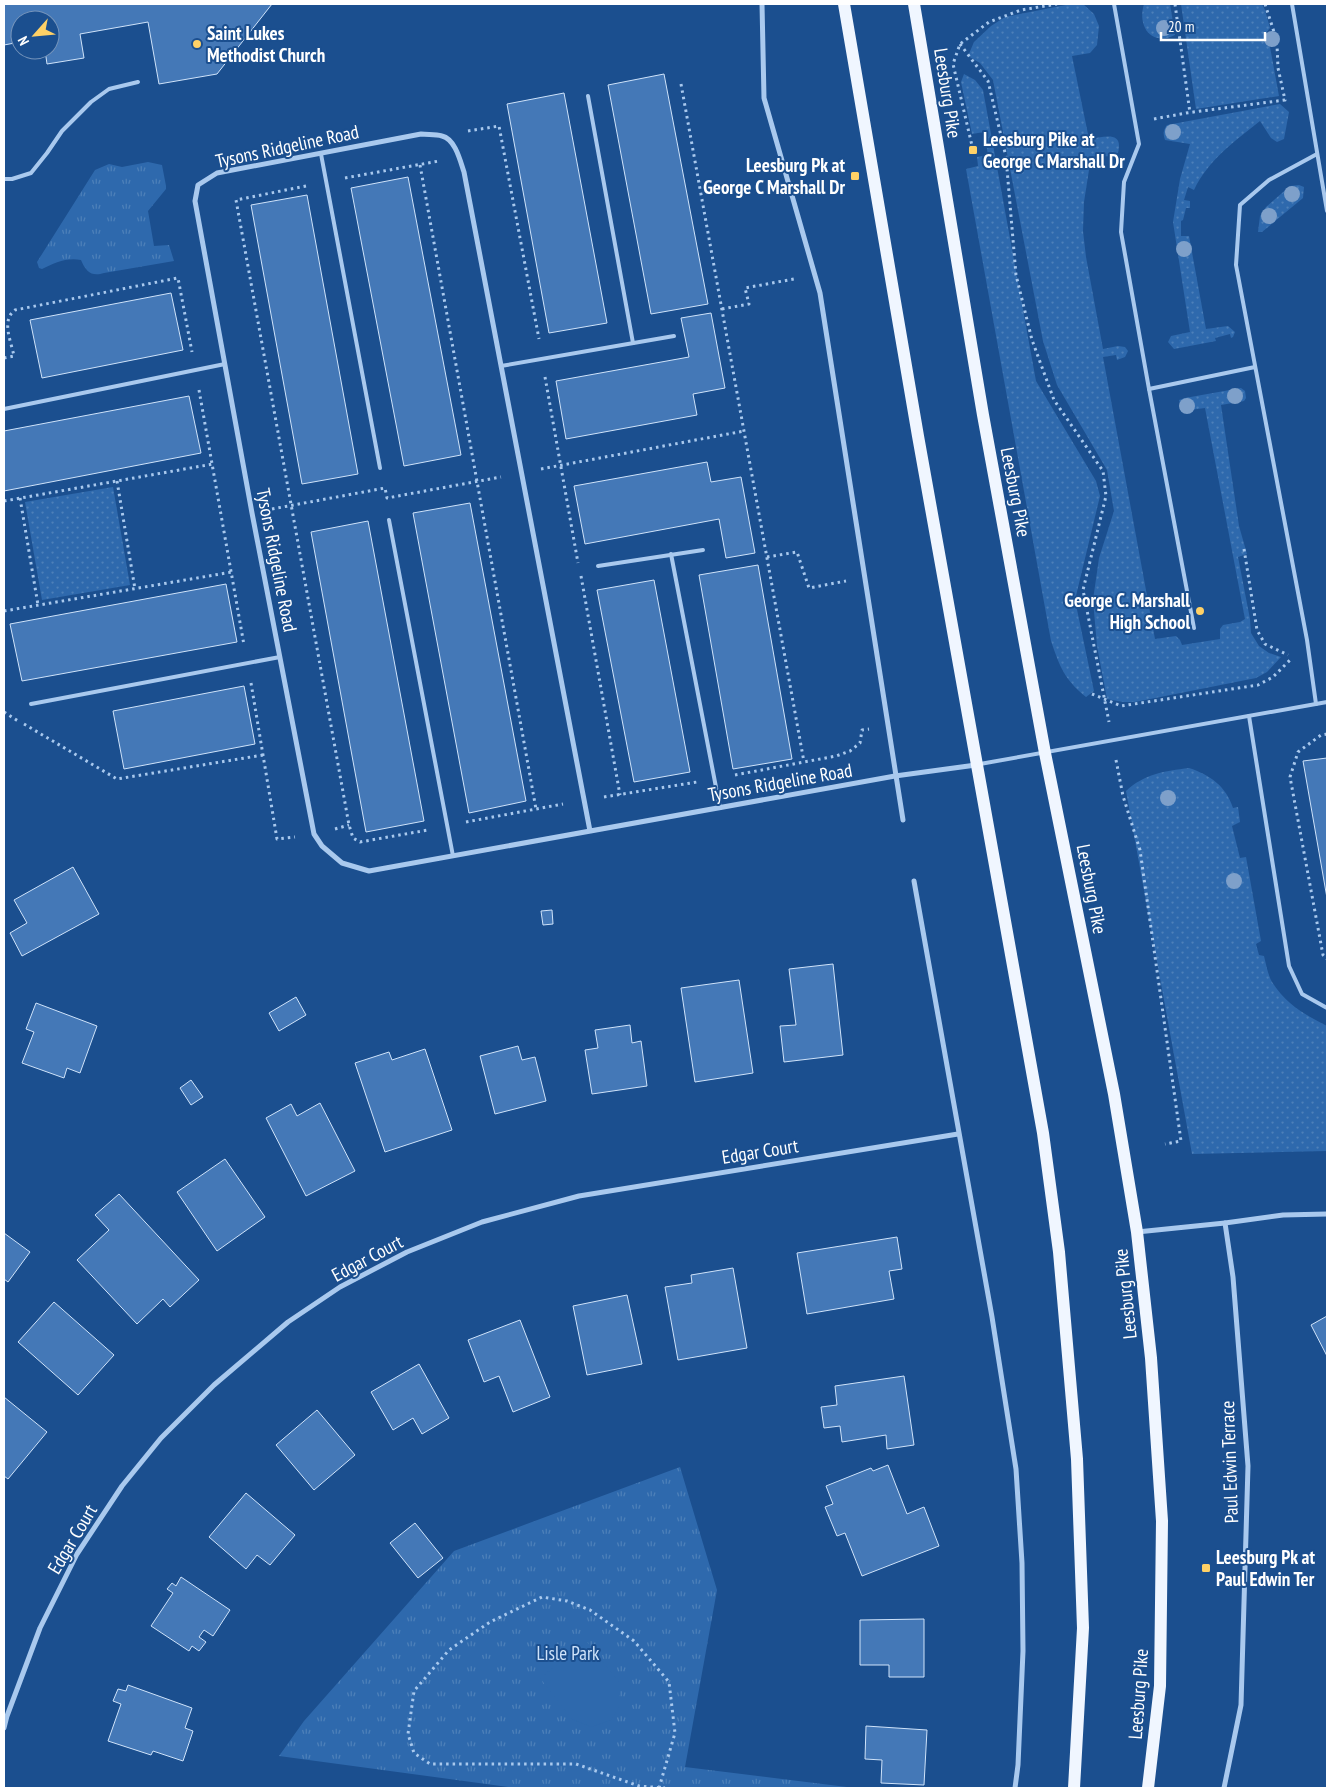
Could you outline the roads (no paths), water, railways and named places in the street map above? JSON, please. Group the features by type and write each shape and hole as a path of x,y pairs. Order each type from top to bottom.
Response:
{"main road":[{"path":"844,4 976,765 1043,1133 1059,1252 1077,1459 1083,1628 1074,1788"},
{"name":"Leesburg Pike","path":"914,4 982,415 1046,753 1114,1094 1137,1232 1151,1358 1162,1521 1160,1686 1148,1788"}],"street":[{"path":"762,4 764,98 820,293 903,820"},
{"name":"Tysons Ridgeline Road","path":"501,366 460,158 452,144 443,136 421,134 217,173 198,185 195,200 252,513 314,834 322,846 342,863 370,871 895,776 976,765"},
{"path":"501,366 590,831"},
{"path":"914,881 992,1317 1016,1469 1022,1564 1023,1651 1018,1765 1015,1788"},
{"name":"Edgar Court","path":"4,1728 6,1716 40,1628 77,1554 122,1486 161,1438 214,1385 288,1322 340,1287 407,1252 482,1222 579,1196 958,1134"},
{"path":"1137,1232 1283,1215 1327,1214"},
{"name":"Paul Edwin Terrace","path":"1224,1788 1240,1706 1248,1466 1233,1277 1226,1223"}],"lane":[{"path":"1114,4 1139,144 1124,182 1121,232 1194,628"},
{"path":"1292,4 1327,211"},
{"path":"4,179 12,179 31,173 62,131 91,102 109,89 138,82"},
{"path":"588,96 633,343"},
{"path":"321,154 380,468"},
{"path":"1316,704 1307,640 1236,265 1240,205 1269,180 1317,154"},
{"path":"501,366 674,336"},
{"path":"4,409 225,364"},
{"path":"1149,389 1255,367"},
{"path":"389,520 453,856"},
{"path":"598,566 703,550"},
{"path":"671,554 720,808"},
{"path":"31,704 280,657"},
{"path":"976,765 1327,702"},
{"path":"1249,716 1289,966 1302,994 1327,1008"}],"place":[{"name":"Saint Lukes Methodist Church","path":"197,44"},
{"name":"Leesburg Pike at George C Marshall Dr","path":"973,150"},
{"name":"Leesburg Pk at George C Marshall Dr","path":"855,176"},
{"name":"George C. Marshall High School","path":"1200,611"},
{"name":"Leesburg Pk at Paul Edwin Ter","path":"1206,1568"}],"park label":[{"name":"Lisle Park","path":"568,1653"}]}
